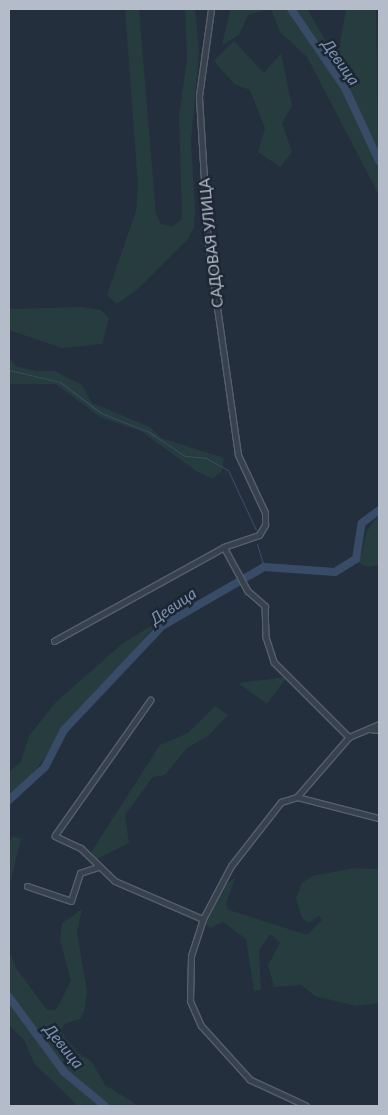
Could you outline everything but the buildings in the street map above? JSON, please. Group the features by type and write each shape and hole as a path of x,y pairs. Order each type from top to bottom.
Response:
{"street":[{"name":"САДОВАЯ УЛИЦА","path":"211,9 199,96 207,229 245,475 263,507 265,525 259,535 224,546"},
{"path":"54,641 224,546 235,570 248,591 265,606 266,637 274,662 349,737"},
{"path":"151,700 55,836 81,848 115,882 203,919"},
{"path":"297,797 349,737 379,724"},
{"path":"369,728 379,730"},
{"path":"306,1106 244,1075 196,1018 188,980 203,919 253,834 281,802 297,797 379,818"},
{"path":"27,886 71,901 80,873 98,867"}],"green space":[{"path":"125,9 139,9 156,214 161,224 172,227 182,219 179,117 187,59 185,9 195,9 199,52 191,141 195,210 194,228 187,240 139,288 117,304 107,295 136,211 138,186"},
{"path":"226,9 268,9 248,15 239,35 222,45 230,11"},
{"path":"271,9 307,9 331,50 339,49 346,9 376,9 379,195 307,57 280,32"},
{"path":"234,41 264,73 281,53 292,106 282,123 292,152 280,167 258,152 265,128 250,90 234,84 214,61"},
{"path":"82,307 101,310 109,318 102,344 62,348 9,330 9,309"},
{"path":"9,358 16,366 34,371 55,371 82,385 92,403 150,427 161,438 224,458 222,471 213,479 196,471 141,431 100,417 56,384 9,384"},
{"path":"379,515 379,565 367,567 359,563 367,531"},
{"path":"158,622 55,743 9,807 9,772 21,762 29,736 55,703 123,643"},
{"path":"287,677 267,704 238,683"},
{"path":"215,706 228,715 209,735 187,748 165,775 153,777 125,815 129,843 97,859 90,854 160,745 188,733"},
{"path":"13,836 21,839 9,888 9,842"},
{"path":"355,868 379,869 379,1003 356,1006 315,996 301,985 274,987 268,965 280,943 270,934 259,950 261,990 254,991 246,939 223,922 210,928 206,924 226,884 235,878 226,904 229,910 307,935 322,920 319,916 309,923 302,918 296,898 302,883 312,876"},
{"path":"82,909 77,933 87,991 84,1012 80,1019 64,1024 61,1032 78,1053 92,1062 105,1085 139,1106 78,1106 34,1063 24,1040 9,1025 9,950 16,968 47,1010 56,1010 71,981 60,940 62,923"}],"waterway":[{"name":"Девица","path":"291,9 345,88 379,161"},
{"path":"9,370 60,382 101,413 149,432 185,456 206,458 228,470 256,530"},
{"name":"Девица","path":"9,800 45,767 64,730 162,626 264,567 335,572 356,559 362,523 379,510"},
{"path":"257,544 264,567"},
{"name":"Девица","path":"9,997 64,1072 105,1106"}]}
